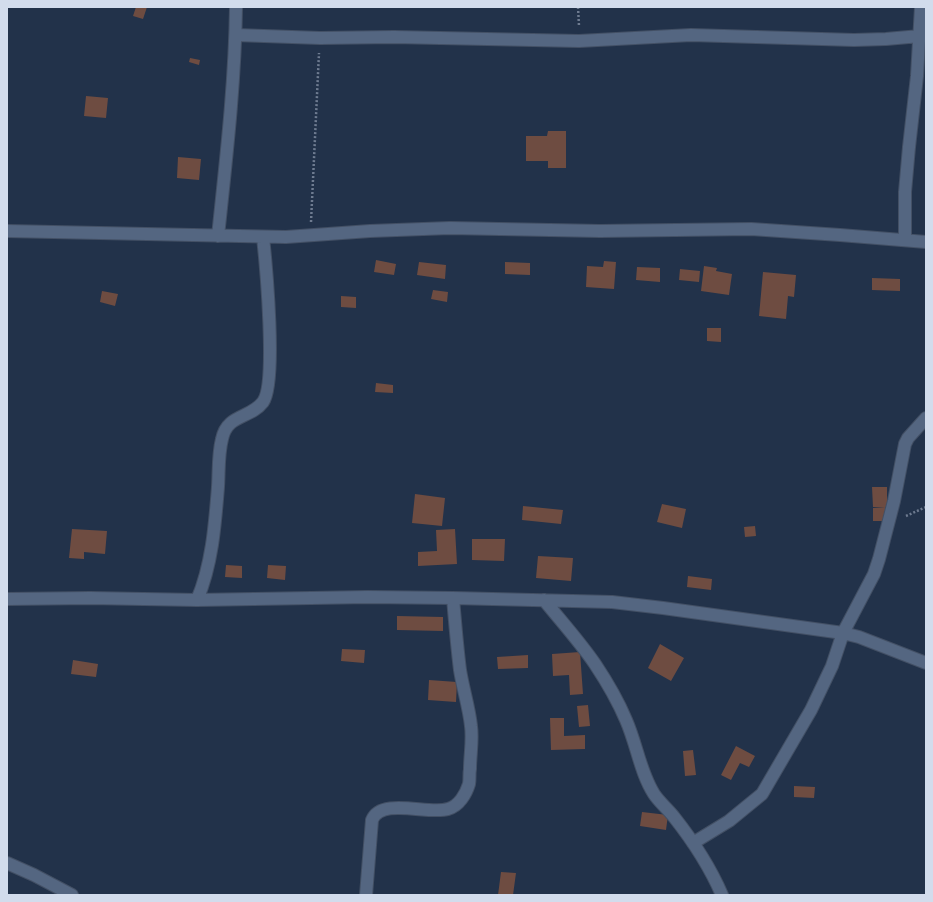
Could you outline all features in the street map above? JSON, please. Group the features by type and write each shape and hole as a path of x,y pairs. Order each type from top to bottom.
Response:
{"street":[{"path":"218,236 232,96 236,35 236,7"},
{"path":"905,240 906,184 917,76 921,7"},
{"path":"236,35 320,38 394,37 579,41 691,35 854,40 920,36"},
{"path":"7,231 286,237 370,231 450,228 600,231 751,229 926,242"},
{"path":"197,600 209,562 217,502 223,432 228,424 236,418 251,412 263,402 267,393 270,359 267,278 263,237"},
{"path":"693,842 729,821 757,798 765,789 811,710 832,666 843,633 874,574 894,501 905,444 911,434 926,418"},
{"path":"7,600 90,598 197,600 368,597 612,602 843,633 859,637 926,663"},
{"path":"366,895 372,820 374,816 382,810 392,808 425,811 449,809 456,805 464,796 469,784 471,727 460,671 453,598"},
{"path":"544,600 595,665 618,703 627,722 644,774 654,794 661,804 673,815 693,842 722,895"},
{"path":"7,863 72,895"}],"path":[{"path":"578,7 579,41"},
{"path":"310,235 320,38"}],"building":[{"path":"136,7 147,7 143,19 133,16"},
{"path":"190,58 200,60 199,65 189,62"},
{"path":"86,96 108,98 106,118 84,116"},
{"path":"548,131 566,131 566,168 548,168 548,161 526,161 526,136 547,136"},
{"path":"178,157 201,159 199,180 177,178"},
{"path":"376,260 396,264 394,275 374,272"},
{"path":"604,261 616,262 614,289 586,287 587,266 603,267"},
{"path":"419,262 446,265 445,279 417,275"},
{"path":"505,262 530,263 530,275 505,274"},
{"path":"704,266 717,268 716,271 732,274 729,295 701,291"},
{"path":"637,267 660,268 660,282 636,280"},
{"path":"680,269 700,271 699,282 679,280"},
{"path":"763,272 796,275 794,297 788,296 786,319 759,316"},
{"path":"872,278 900,279 900,291 872,290"},
{"path":"433,290 448,292 447,302 431,299"},
{"path":"102,291 118,294 115,306 100,302"},
{"path":"341,296 356,297 356,308 341,307"},
{"path":"707,328 721,328 721,342 707,341"},
{"path":"376,383 393,385 393,393 375,392"},
{"path":"872,487 887,487 887,507 873,507"},
{"path":"415,494 445,498 442,526 412,523"},
{"path":"662,504 686,509 682,528 657,522"},
{"path":"523,506 563,510 561,524 522,520"},
{"path":"885,507 885,521 873,521 873,508"},
{"path":"755,526 756,536 745,537 744,527"},
{"path":"72,529 107,531 105,554 84,552 84,559 69,558"},
{"path":"455,529 457,564 418,566 418,552 437,551 436,530"},
{"path":"472,539 505,539 504,561 472,560"},
{"path":"538,556 573,558 571,581 536,578"},
{"path":"226,565 242,566 242,578 225,577"},
{"path":"268,565 286,566 285,580 267,578"},
{"path":"688,576 712,579 711,590 687,587"},
{"path":"397,616 443,617 443,631 397,630"},
{"path":"660,644 684,658 671,681 648,668"},
{"path":"342,649 365,650 364,663 341,661"},
{"path":"580,652 583,694 570,695 569,675 553,676 552,654"},
{"path":"528,655 528,668 498,669 497,657"},
{"path":"73,660 98,664 96,677 71,674"},
{"path":"429,680 457,682 456,702 428,700"},
{"path":"588,705 590,726 579,727 577,706"},
{"path":"550,718 564,718 564,736 585,735 585,749 551,750"},
{"path":"736,746 755,756 749,767 740,763 731,780 721,775"},
{"path":"693,750 696,775 685,776 683,751"},
{"path":"794,786 815,787 814,798 794,797"},
{"path":"642,812 668,815 666,830 640,826"},
{"path":"501,872 516,873 513,895 498,895"}]}
